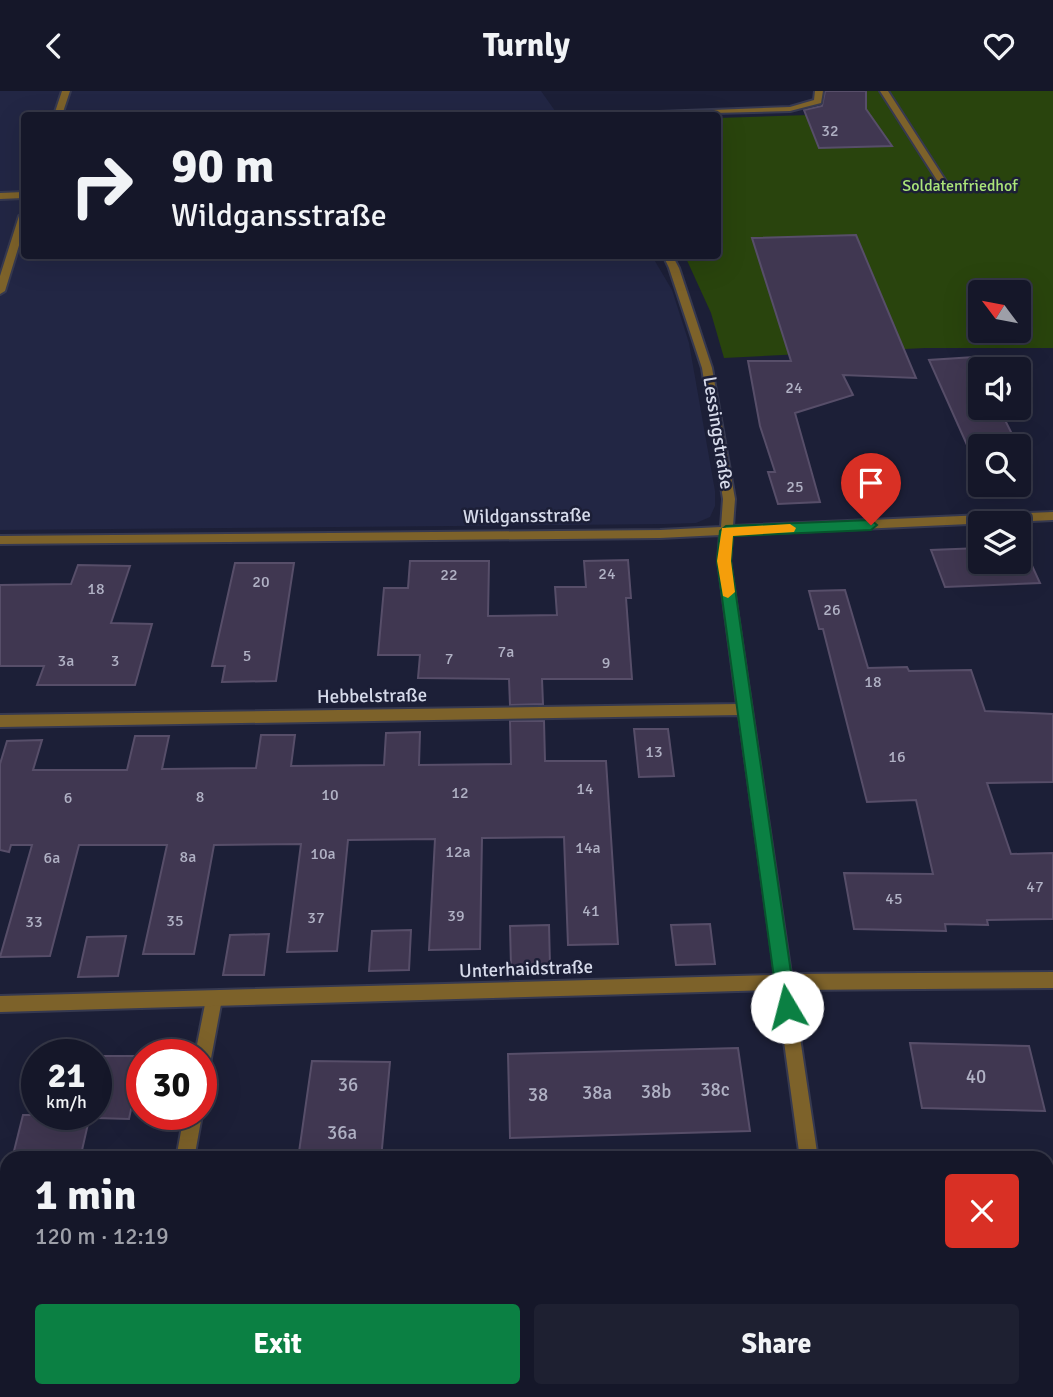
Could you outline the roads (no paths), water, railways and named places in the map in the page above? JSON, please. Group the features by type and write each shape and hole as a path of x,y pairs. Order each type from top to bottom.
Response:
{"street":[{"path":"59,112 65,91"},
{"path":"712,112 790,109 811,105 818,100 819,91"},
{"path":"884,91 944,185"},
{"path":"0,196 21,195"},
{"path":"0,291 21,225"},
{"name":"Lessingstraße","path":"669,259 705,357 729,499 724,561 808,1151"},
{"name":"Wildgansstraße","path":"0,540 726,531 1053,516"},
{"name":"Hebbelstraße","path":"0,721 745,709"},
{"name":"Unterhaidstraße","path":"0,1005 784,982 1053,980"},
{"path":"207,1039 214,999"},
{"path":"186,1151 190,1130"}],"park label":[{"name":"Soldatenfriedhof","path":"960,186"}]}
